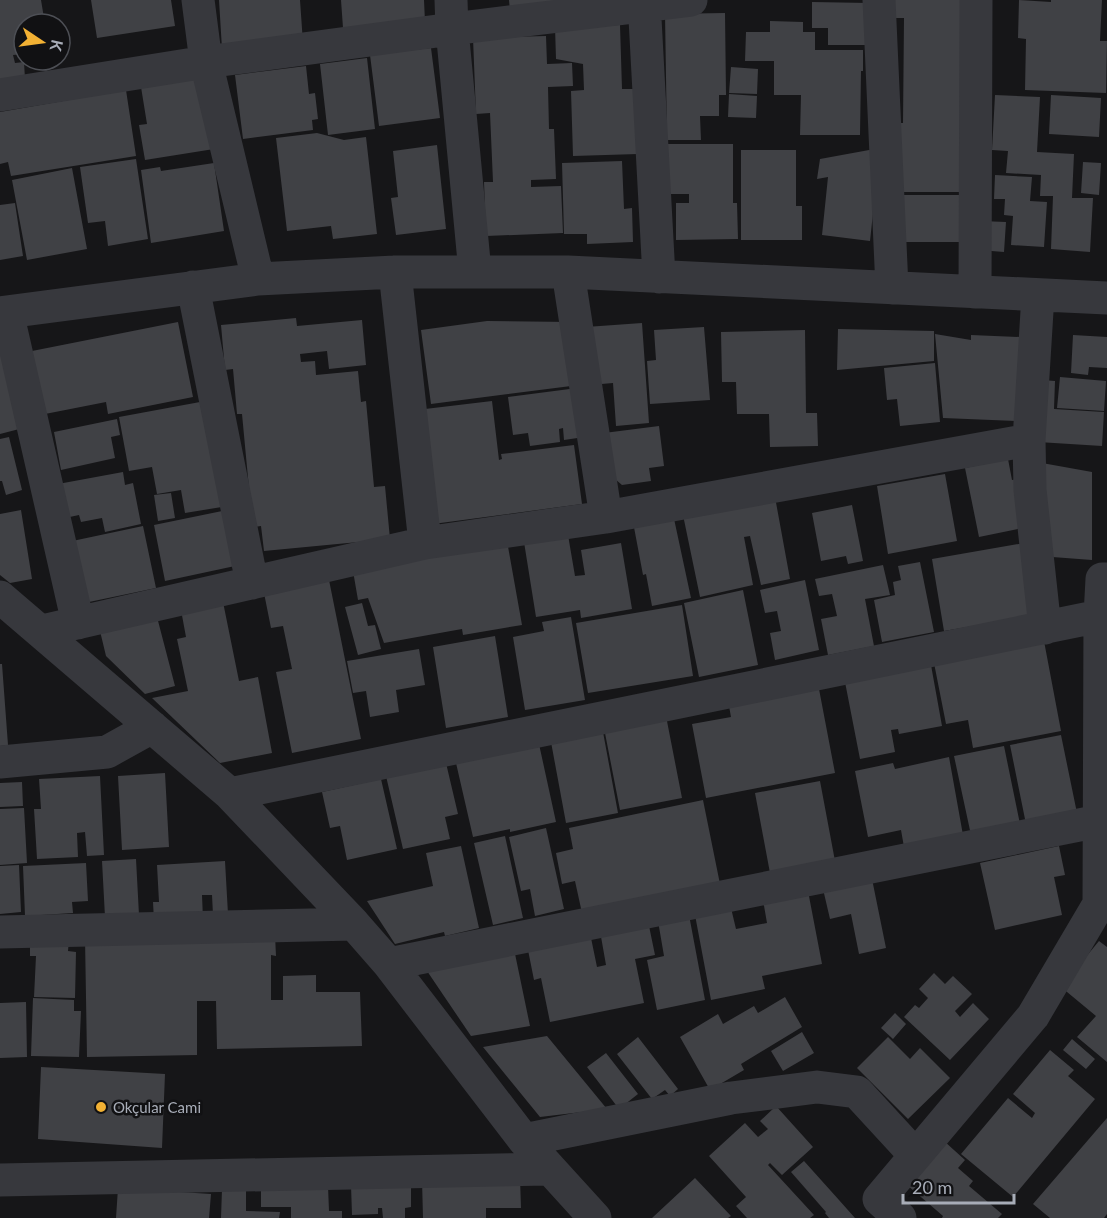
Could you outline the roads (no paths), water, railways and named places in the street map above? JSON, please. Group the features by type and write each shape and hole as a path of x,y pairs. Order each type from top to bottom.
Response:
{"street":[{"path":"198,0 206,62 258,279"},
{"path":"0,95 206,62 451,14 691,0"},
{"path":"879,0 892,288"},
{"path":"975,292 976,0"},
{"path":"644,2 660,277"},
{"path":"451,14 475,272"},
{"path":"395,272 425,543"},
{"path":"78,623 4,312 258,279 395,272 568,272 1107,298"},
{"path":"568,272 606,517"},
{"path":"193,287 252,583"},
{"path":"1038,295 1029,440 1030,490 1045,628"},
{"path":"42,631 425,543 606,517 1029,440"},
{"path":"900,1218 879,1199 1033,1016 1099,904 1100,616 1102,579 1107,579"},
{"path":"0,597 230,794 389,964 524,1140 595,1218"},
{"path":"230,794 1100,616"},
{"path":"0,762 107,752 152,727"},
{"path":"389,964 1099,821"},
{"path":"0,932 354,924"},
{"path":"524,1140 731,1098 817,1087 857,1092 915,1155"},
{"path":"0,1180 549,1169"}],"place":[{"name":"Okçular Cami","path":"101,1107"}]}
